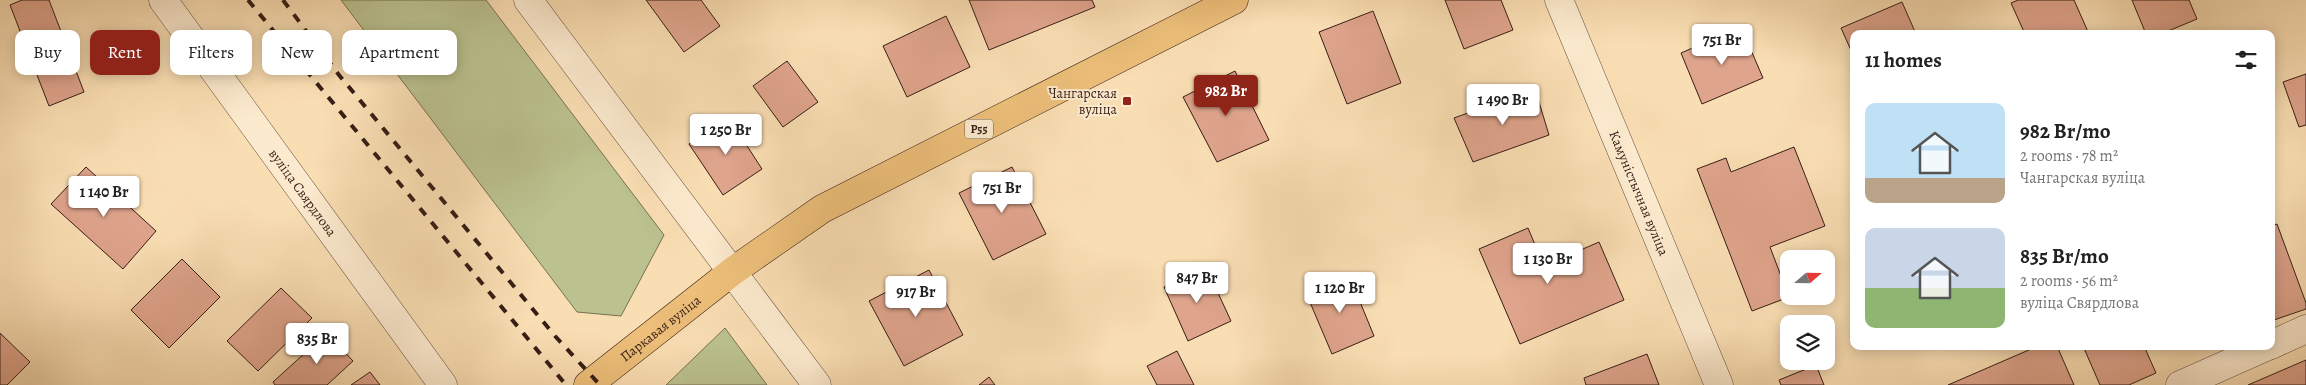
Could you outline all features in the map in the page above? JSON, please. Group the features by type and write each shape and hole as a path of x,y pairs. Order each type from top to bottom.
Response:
{"main road":[{"name":"Р55","path":"733,271 822,208 1234,0"},
{"name":"Паркавая вуліца","path":"588,385 733,271"}],"street":[{"name":"вуліца Свярдлова","path":"163,0 443,385"},
{"path":"528,0 817,385"},
{"name":"Камуністычная вуліца","path":"1559,0 1719,385"},
{"path":"2275,344 2306,330"},
{"path":"2180,385 2261,350"}],"green space":[{"path":"341,0 486,0 664,235 621,316 577,312 398,75 457,75 457,30 364,30"},
{"path":"725,328 767,385 666,385"}],"building":[{"path":"22,0 49,0 60,30 20,30 10,5"},
{"path":"646,0 701,0 720,26 684,52"},
{"path":"969,0 1092,0 1095,7 989,50"},
{"path":"1445,0 1501,0 1513,30 1464,49"},
{"path":"2018,0 2074,0 2087,30 2023,30 2011,3"},
{"path":"2132,0 2189,0 2197,19 2171,30 2144,30"},
{"path":"1902,2 1914,30 1850,30 1850,48 1841,28"},
{"path":"1373,11 1401,83 1347,104 1319,32"},
{"path":"946,16 970,67 907,97 883,46"},
{"path":"1741,27 1763,78 1702,104 1681,53"},
{"path":"787,61 818,102 783,127 753,86"},
{"path":"1235,71 1269,140 1217,162 1183,97"},
{"path":"2306,74 2306,125 2299,127 2283,82"},
{"path":"37,75 78,75 84,92 49,106"},
{"path":"1535,89 1549,135 1473,162 1454,118"},
{"path":"729,118 762,169 723,195 689,144"},
{"path":"1794,147 1825,226 1770,247 1780,273 1780,300 1752,311 1697,169 1726,158 1731,172"},
{"path":"86,167 156,231 123,269 51,204"},
{"path":"1012,167 1046,234 993,260 959,193"},
{"path":"2277,224 2306,303 2306,309 2275,320 2275,225"},
{"path":"1528,228 1544,266 1599,242 1624,300 1520,344 1479,249"},
{"path":"182,259 220,297 169,348 131,310"},
{"path":"1206,267 1231,321 1188,341 1164,287"},
{"path":"929,270 963,335 904,366 869,301"},
{"path":"1349,275 1374,336 1332,354 1306,293"},
{"path":"281,288 312,318 258,371 227,341"},
{"path":"0,333 30,362 7,385 0,385"},
{"path":"327,333 353,361 327,385 275,385 273,382"},
{"path":"2029,350 2059,350 2074,385 1948,385"},
{"path":"2085,350 2146,350 2156,373 2129,385 2100,385"},
{"path":"1177,351 1194,385 1157,385 1147,366"},
{"path":"1647,354 1659,385 1586,385 1584,378"},
{"path":"2306,360 2306,385 2248,385"},
{"path":"1804,370 1818,370 1824,385 1781,385 1779,380"},
{"path":"370,372 380,385 351,385"},
{"path":"989,377 995,385 979,385"}],"railway":[{"path":"248,0 566,385"},
{"path":"283,0 339,75 555,336 600,385"}],"place":[{"name":"Чангарская вуліца","path":"1127,101"}]}
